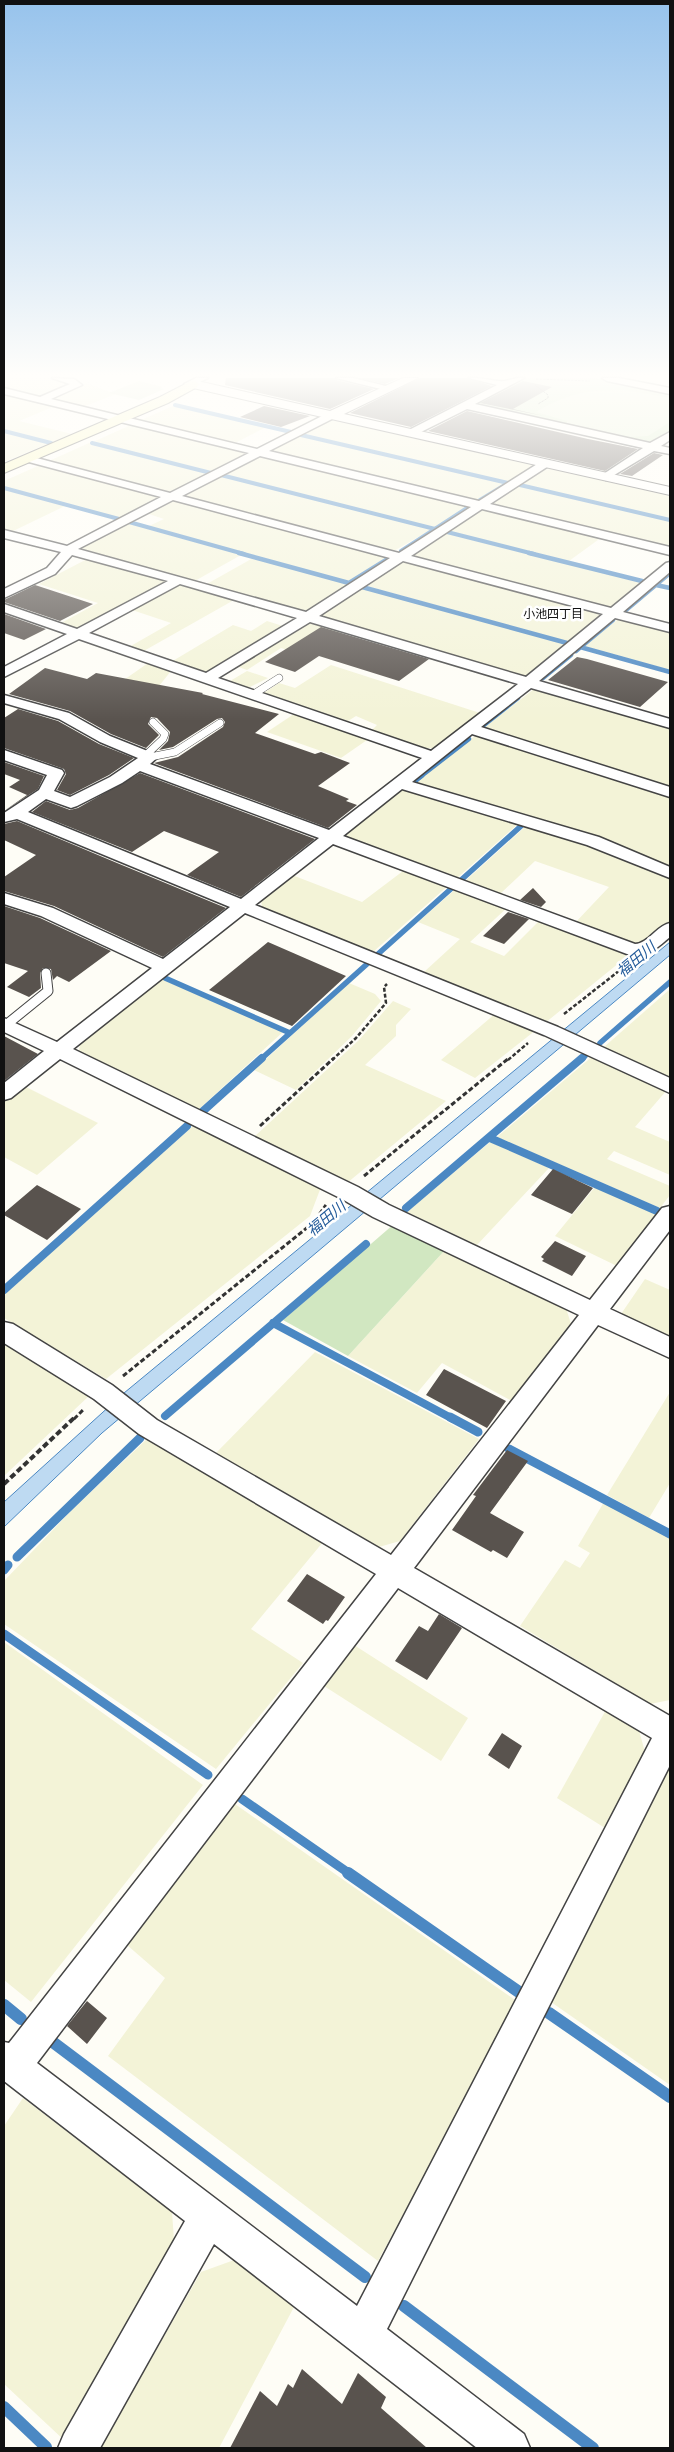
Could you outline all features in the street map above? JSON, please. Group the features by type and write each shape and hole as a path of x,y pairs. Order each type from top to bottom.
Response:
{"street":[{"path":"158,492 670,628"},
{"path":"4,594 51,570 74,546 179,492"},
{"path":"425,492 670,551"},
{"path":"208,678 308,617 501,492"},
{"path":"4,537 308,617 670,724"},
{"path":"4,1093 528,682 670,566"},
{"path":"4,673 177,581"},
{"path":"4,608 433,757"},
{"path":"4,699 64,716 104,739 145,759 330,837 634,950 646,949 670,928"},
{"path":"469,728 670,792"},
{"path":"4,755 56,773 45,793 10,816"},
{"path":"45,793 71,804 107,785 145,759"},
{"path":"399,783 593,842 670,873"},
{"path":"10,816 242,906 549,1030 670,1086"},
{"path":"4,898 47,912 165,967"},
{"path":"5,1025 345,1190 381,1211 670,1348"},
{"path":"510,2448 8,2062 395,1571 670,1214"},
{"path":"4,1330 105,1394 148,1426 670,1733 363,2335"},
{"path":"78,2448 209,2216"}],"lane":[{"path":"254,694 279,678"},
{"path":"145,759 163,739 165,734 153,722"},
{"path":"145,759 175,752 220,723"},
{"path":"5,1025 48,991 49,985 46,973"}],"path":[{"path":"4,1484 105,1394 313,1223 345,1190 549,1030 646,949"},
{"path":"243,1142 356,1038 386,1002 384,987 402,971"}],"green space":[{"path":"4,492 16,492 65,506 9,533 4,532"},
{"path":"24,492 144,492 158,496 159,499 121,519"},
{"path":"187,492 286,492 432,529 392,552 185,498 184,494"},
{"path":"292,492 418,492 470,505 434,528"},
{"path":"435,492 489,492 474,502"},
{"path":"508,492 546,492 670,521 670,549 493,506 491,503"},
{"path":"556,492 654,492 670,496 670,519"},
{"path":"179,501 388,557 349,582 149,526 164,519 146,513 169,502"},
{"path":"487,509 602,537 569,561 448,531 480,510"},
{"path":"126,523 241,555 193,582 83,549 82,545"},
{"path":"445,533 642,583 612,607 603,608 414,558 412,554"},
{"path":"89,558 169,581 78,629 61,623 98,603 39,584"},
{"path":"253,558 350,584 310,610 300,611 205,585"},
{"path":"398,562 408,562 597,612 601,617 570,642 363,585"},
{"path":"178,584 234,600 142,652 129,647 171,623 129,609"},
{"path":"360,587 567,645 530,675 519,676 320,617 320,612"},
{"path":"621,617 670,630 670,670 584,646"},
{"path":"267,621 286,627 206,674 171,662 233,625 251,631"},
{"path":"309,621 343,631 305,656 281,648 247,670 233,665"},
{"path":"148,663 171,671 159,686 121,682"},
{"path":"331,665 480,713 435,748 424,748 372,730 377,725 356,716 348,721 264,693 279,683 295,688"},
{"path":"247,671 268,678 248,688 230,681"},
{"path":"539,688 670,726 670,787 487,730 485,727 534,689"},
{"path":"294,714 367,740 341,758 267,732"},
{"path":"475,736 670,796 670,869 614,845 414,784"},
{"path":"400,788 519,823 456,879 346,838 343,834"},
{"path":"527,825 608,851 670,877 670,921 641,945 636,946 574,924 609,887 535,861 499,895 464,882"},
{"path":"407,868 450,884 373,952 262,907 261,900 292,875 362,902"},
{"path":"458,887 509,906 470,942 504,956 542,918 630,954 545,1023 424,972 460,939 418,922"},
{"path":"159,978 283,1032 198,1110 79,1053 80,1041"},
{"path":"349,983 375,994 381,1001 352,1036 296,1090 254,1070"},
{"path":"670,990 670,1078 604,1047"},
{"path":"393,1001 411,1009 396,1025 396,1036 365,1065 446,1101 347,1183 253,1138 359,1040"},
{"path":"496,1013 536,1030 475,1078 441,1060"},
{"path":"594,1055 667,1090 635,1127 670,1142 670,1175 614,1151 607,1159 670,1186 670,1195 660,1208 497,1137"},
{"path":"24,1086 98,1123 37,1175 4,1157 4,1102"},
{"path":"195,1124 321,1187 310,1216 106,1379 4,1318 4,1295"},
{"path":"490,1142 549,1168 477,1245 407,1212"},
{"path":"595,1187 658,1215 617,1266 555,1236"},
{"path":"394,1224 445,1250 348,1356 283,1320"},
{"path":"445,1250 566,1308 571,1324 512,1401 442,1363 417,1393 348,1356"},
{"path":"645,1279 670,1290 670,1338 621,1314"},
{"path":"4,1342 90,1395 4,1476"},
{"path":"315,1352 479,1439 400,1541 379,1547 216,1453"},
{"path":"670,1392 670,1483 649,1518 607,1495"},
{"path":"148,1438 323,1542 251,1629 303,1663 216,1769 4,1624 4,1581 73,1509"},
{"path":"604,1502 670,1537 670,1700 650,1704 520,1626 565,1560 580,1568 590,1553 578,1546"},
{"path":"4,1642 203,1785 31,2002 4,1980"},
{"path":"354,1645 468,1718 441,1761 324,1686"},
{"path":"607,1708 638,1727 645,1752 605,1828 557,1798"},
{"path":"670,1767 670,2085 551,2002"},
{"path":"235,1804 518,2002 378,2261 108,2056 165,1978 127,1945"},
{"path":"23,2098 172,2212 175,2254 65,2441 4,2384 4,2126"},
{"path":"237,2259 294,2307 219,2448 100,2448 201,2272"}],"water":[{"path":"670,942 670,955 102,1433 4,1527 4,1502 124,1393"}],"building":[{"path":"35,585 93,604 60,621 4,602 4,600"},
{"path":"4,614 46,629 24,640 4,633"},
{"path":"321,627 429,659 399,681 319,656 295,672 265,662"},
{"path":"577,657 668,682 640,707 548,680"},
{"path":"45,668 87,679 96,673 203,693 279,714 255,733 315,754 321,752 350,763 318,786 349,799 346,801 357,805 328,828 154,763 178,757 223,727 225,722 222,718 217,719 173,747 159,750 168,741 170,732 157,718 151,717 148,724 159,735 146,748 111,734 70,711 9,694"},
{"path":"18,709 58,721 99,744 134,758 109,775 70,795 57,790 66,774 64,769 4,748 4,718"},
{"path":"4,762 44,776 38,789 4,811 27,795 9,787 20,780 4,774"},
{"path":"140,773 315,839 241,897 187,875 219,852 164,831 132,852 32,812 46,801 70,810 78,808"},
{"path":"17,821 226,908 163,957 54,906 4,891 4,877 36,855 4,840 4,824"},
{"path":"533,888 546,902 541,907 520,900"},
{"path":"4,906 40,918 111,951 69,982 57,976 53,980 51,969 43,968 40,973 41,988 29,997 7,987 28,971 4,963"},
{"path":"508,912 529,919 504,944 483,936"},
{"path":"268,942 346,976 292,1026 209,990"},
{"path":"4,1036 38,1054 4,1081"},
{"path":"553,1169 593,1188 572,1214 531,1195"},
{"path":"37,1185 81,1209 47,1240 4,1215"},
{"path":"555,1241 586,1256 572,1276 542,1261 544,1259 541,1257"},
{"path":"444,1369 506,1401 487,1428 426,1395"},
{"path":"507,1450 528,1461 490,1513 524,1532 507,1558 493,1550 491,1552 452,1530 476,1496 473,1495"},
{"path":"307,1574 345,1597 328,1621 326,1620 323,1624 287,1601"},
{"path":"439,1614 462,1628 427,1680 395,1661 419,1626 428,1631"},
{"path":"502,1733 522,1746 509,1769 488,1755"},
{"path":"87,2001 107,2018 87,2044 67,2026"},
{"path":"302,2369 342,2404 358,2373 386,2397 381,2408 427,2448 230,2448 260,2391 277,2406 288,2384 293,2388"}],"waterway":[{"path":"20,492 119,519"},
{"path":"290,492 435,529"},
{"path":"480,500 492,492"},
{"path":"552,492 670,520"},
{"path":"435,529 467,508"},
{"path":"129,522 244,554"},
{"path":"401,551 435,529"},
{"path":"447,532 534,554"},
{"path":"239,553 349,583 386,560"},
{"path":"529,553 642,581"},
{"path":"626,610 670,573"},
{"path":"656,585 670,588"},
{"path":"362,587 567,643"},
{"path":"581,647 613,620"},
{"path":"576,651 581,647"},
{"path":"581,647 670,672"},
{"path":"543,678 571,655"},
{"path":"484,725 518,698"},
{"path":"420,777 469,739"},
{"path":"412,783 422,775"},
{"path":"460,881 521,826"},
{"path":"378,954 453,887"},
{"path":"260,1060 367,964"},
{"path":"165,978 290,1033"},
{"path":"600,1043 670,982"},
{"path":"581,1060 585,1056"},
{"path":"202,1112 262,1058"},
{"path":"406,1208 582,1058"},
{"path":"4,1290 187,1126"},
{"path":"490,1138 657,1211"},
{"path":"273,1323 366,1244"},
{"path":"165,1416 273,1323"},
{"path":"273,1323 453,1419"},
{"path":"450,1417 478,1432"},
{"path":"17,1557 140,1438"},
{"path":"509,1449 670,1534"},
{"path":"4,1570 8,1565"},
{"path":"4,1634 208,1775"},
{"path":"242,1799 350,1874"},
{"path":"348,1873 519,1992"},
{"path":"4,2005 21,2019"},
{"path":"549,2013 670,2097"},
{"path":"54,2043 365,2277"},
{"path":"404,2306 593,2448"},
{"path":"4,2407 46,2447"}],"district":[{"name":"小池四丁目","path":"553,613"}],"water label":[{"name":"福田川","path":"636,959"},
{"name":"福田川","path":"326,1218"}]}
